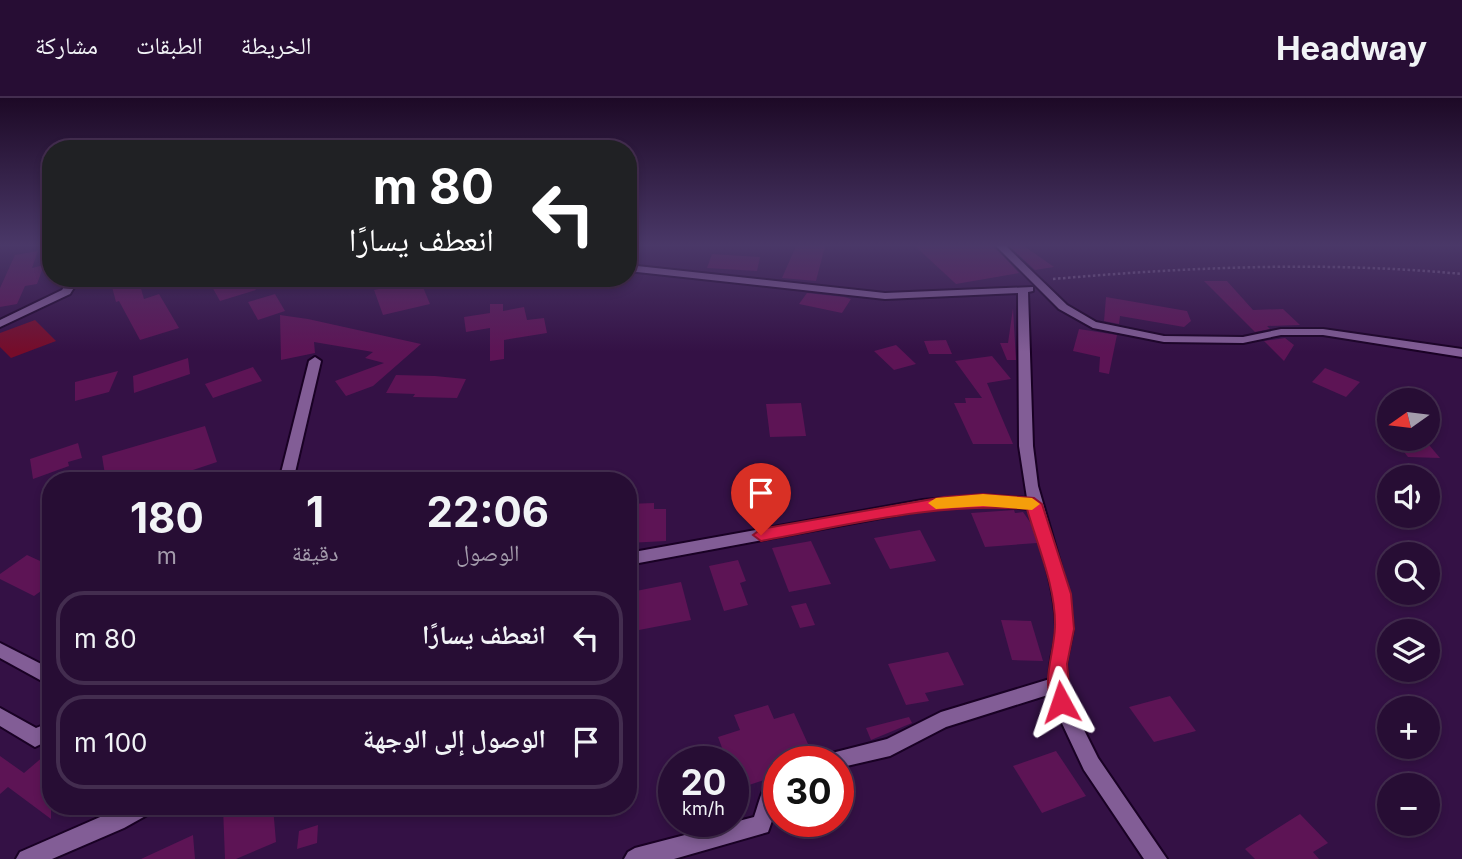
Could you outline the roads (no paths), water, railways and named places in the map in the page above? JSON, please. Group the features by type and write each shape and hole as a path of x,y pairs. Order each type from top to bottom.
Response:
{"street":[{"path":"752,282 885,296 1044,288"},
{"path":"1037,282 1063,306 1093,325 1164,339 1242,340 1281,332 1323,332 1462,353"},
{"path":"0,324 66,292 69,287"},
{"path":"1023,290 1026,446 1034,504 1061,594 1065,629 1057,664 1061,702 1091,764 1156,859"},
{"path":"288,472 315,361"},
{"path":"637,557 923,505 983,500 1034,504"},
{"path":"0,650 42,673"},
{"path":"854,756 890,747 941,720 1059,684"},
{"path":"0,716 35,738 42,734"},
{"path":"27,859 128,815"},
{"path":"635,859 761,825 763,821"}]}
